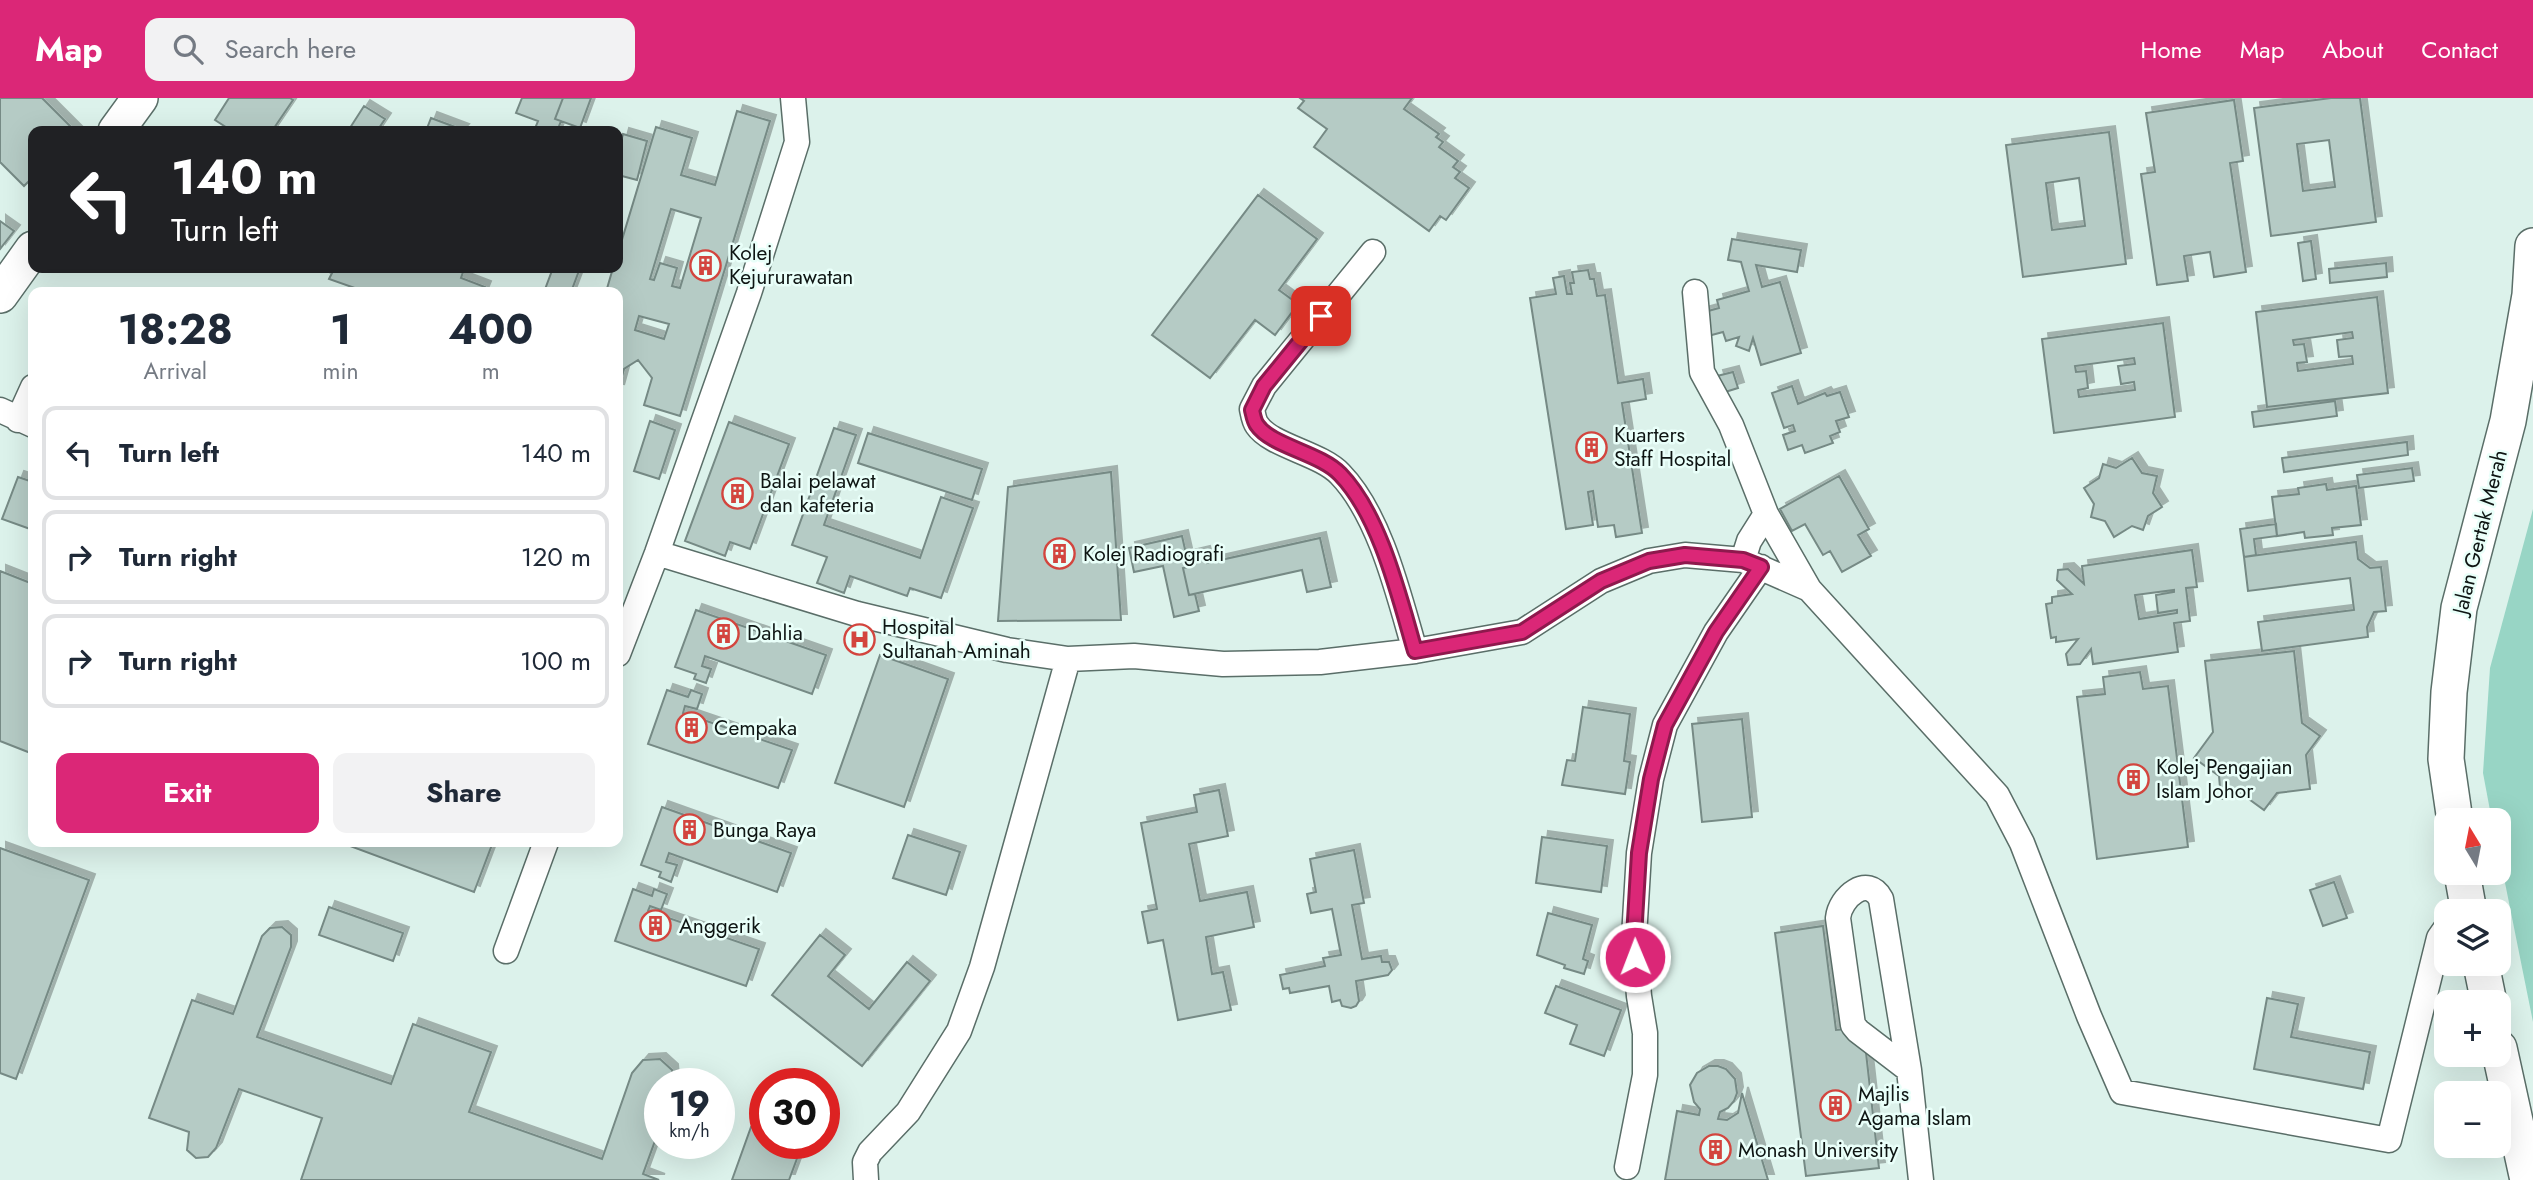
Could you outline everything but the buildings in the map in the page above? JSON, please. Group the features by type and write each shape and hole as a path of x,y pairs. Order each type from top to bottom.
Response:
{"main road":[{"path":"120,126 140,98"},
{"name":"Jalan Gertak Merah","path":"2453,808 2446,759 2449,692 2459,608 2508,421 2530,295 2533,246"},
{"path":"0,295 28,256"},
{"path":"2503,1067 2528,1180"}],"street":[{"path":"626,611 657,553 748,293 797,142 793,98"},
{"path":"1373,252 1264,386 1252,410 1257,425 1271,437 1314,456 1339,472 1363,502 1394,580 1415,651"},
{"path":"1695,292 1702,372 1731,425 1766,514 1809,589 1997,795 2022,843 2122,1093 2389,1140 2434,958"},
{"path":"1628,1167 1645,1075 1645,1033 1634,937 1639,853 1651,779 1665,725 1752,563 1749,541 1766,514"},
{"path":"657,553 857,614 1007,649 1068,659 1134,656 1223,664 1320,662 1415,651 1522,632 1601,581 1649,561 1685,555 1752,563 1809,589"},
{"path":"866,1180 865,1162 870,1152 908,1112 959,1031 982,967 1068,659"},
{"path":"506,951 544,847"},
{"path":"1909,1070 1853,1025 1838,918 1842,906 1859,888 1868,887 1876,891 1881,899 1909,1070 1921,1180"}],"green space":[{"path":"2533,509 2533,1022 2511,913 2511,899 2508,899 2506,886 2511,886 2511,808 2490,808 2483,773 2490,668"}],"place":[{"name":"Kolej Kejururawatan","path":"706,265"},
{"name":"Kuarters Staff Hospital","path":"1591,447"},
{"name":"Balai pelawat dan kafeteria","path":"737,493"},
{"name":"Kolej Radiografi","path":"1060,554"},
{"name":"Dahlia","path":"724,633"},
{"name":"Hospital Sultanah Aminah","path":"859,639"},
{"name":"Cempaka","path":"691,728"},
{"name":"Kolej Pengajian Islam Johor","path":"2133,779"},
{"name":"Bunga Raya","path":"690,830"},
{"name":"Anggerik","path":"656,926"},
{"name":"Majlis Agama Islam","path":"1835,1106"},
{"name":"Monash University","path":"1715,1150"}],"route":[{"path":"1321,316 1264,386 1252,410 1257,425 1271,437 1314,456 1339,472 1363,502 1394,580 1415,651 1522,632 1601,581 1649,561 1685,555 1743,560 1761,567 1716,632 1665,725 1651,779 1639,853 1635,957"}]}
